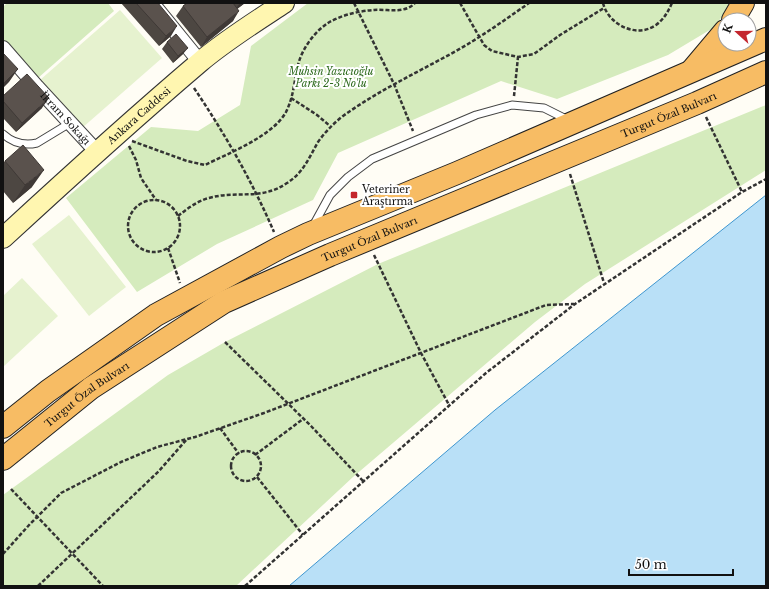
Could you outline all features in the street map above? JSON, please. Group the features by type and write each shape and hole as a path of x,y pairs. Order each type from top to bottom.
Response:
{"highway":[{"path":"738,12 743,3"},
{"path":"3,420 48,391 156,315 281,247 308,234 457,173 689,74 766,39"},
{"path":"689,74 717,41"},
{"name":"Turgut Özal Bulvarı","path":"3,459 91,388 224,302 374,249 565,158 697,103 766,72"},
{"path":"3,427 48,391"}],"main road":[{"name":"Ankara Caddesi","path":"3,238 97,152 193,69 232,38 284,3"}],"street":[{"path":"152,3 193,69"},
{"name":"İkram Sokağı","path":"3,48 97,152"}],"lane":[{"path":"308,234 330,195 348,177 372,159 476,115 512,105 544,108 573,123"},
{"path":"3,134 14,142 31,144 37,143 70,123"}],"path":[{"path":"354,3 360,12 394,84 417,140"},
{"path":"121,132 135,144 157,149 187,161 205,165 271,129 285,113 294,90 298,64 308,42 328,24 350,14 375,10 403,10 411,7 415,3"},
{"path":"460,3 468,14 478,37 492,52 518,57 534,54 560,35 604,8"},
{"path":"178,216 188,208 208,198 229,195 270,193 288,183 304,169 318,142 330,126 382,90 447,57 529,3"},
{"path":"603,3 604,8 610,17 621,26 639,30 654,26 666,16 672,3"},
{"path":"512,105 518,57"},
{"path":"193,69 258,194 281,247"},
{"path":"291,98 317,115 330,126"},
{"path":"697,103 706,118 742,192"},
{"path":"121,132 136,160 141,178 156,200"},
{"path":"565,158 604,284"},
{"path":"245,586 486,373 575,304 742,192 766,179"},
{"path":"156,200 165,203 173,209 178,216 180,225 178,234 174,242 168,248 158,252 144,250 132,241 128,224 134,209 141,204 156,200"},
{"path":"168,248 185,298"},
{"path":"374,249 421,353 449,405"},
{"path":"3,554 61,493 121,462 157,447 188,439 288,404 546,305 575,304"},
{"path":"225,342 303,419 363,482"},
{"path":"255,454 303,419"},
{"path":"220,428 239,454"},
{"path":"38,586 74,554 159,471 188,439"},
{"path":"250,452 255,454 260,462 260,472 251,480 244,481 237,478 233,472 231,465 239,454 250,452"},
{"path":"257,476 303,535"},
{"path":"11,490 38,516 103,586"}],"green space":[{"path":"7,3 108,3 114,11 38,78 3,40 3,7"},
{"name":"Muhsin Yazıcıoğlu Parkı 2-3 No'lu","path":"308,3 733,3 726,12 717,12 717,23 713,28 668,55 557,99 501,81 338,153 313,200 217,244 137,292 66,198 151,127 198,131 240,105 251,46"},
{"path":"120,10 162,58 82,128 40,80"},
{"path":"766,105 766,170 585,284 535,322 353,477 236,586 3,586 3,495 168,375 225,342 378,264"},
{"path":"69,215 126,287 89,316 32,244"},
{"path":"22,278 58,316 3,367 3,296"}],"water":[{"path":"766,195 766,586 289,586 495,410"}],"building":[{"path":"136,3 158,3 177,26 166,36"},
{"path":"187,3 233,3 239,11 207,37 183,6"},
{"path":"176,34 188,48 178,56 167,42"},
{"path":"3,53 18,69 3,84"},
{"path":"27,74 49,98 22,123 3,101 3,96"},
{"path":"23,145 44,170 25,185 5,161"}],"place":[{"name":"Veteriner Araştırma","path":"354,195"}]}
